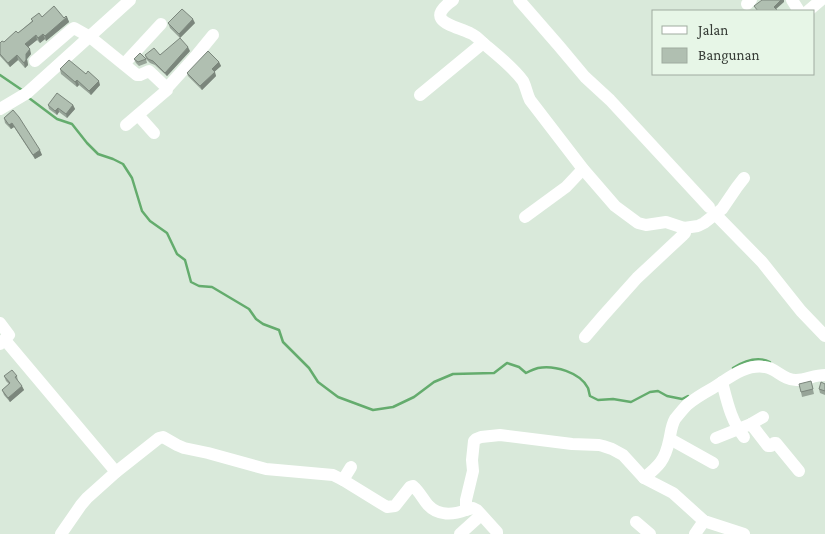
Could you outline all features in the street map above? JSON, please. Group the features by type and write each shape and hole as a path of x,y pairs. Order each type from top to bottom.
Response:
{"street":[{"path":"0,109 22,96 130,0"},
{"path":"454,0 444,7 441,19 483,42 511,68 525,85 530,100 583,170 615,206 638,223 646,225 666,222 684,228 698,226 704,223 712,211 722,209 744,178"},
{"path":"519,0 585,77 610,100 712,211 762,262 801,311 825,336"},
{"path":"809,10 821,0"},
{"path":"124,64 161,24"},
{"path":"35,62 74,28 90,37 138,76 149,71 167,88"},
{"path":"126,125 166,90 212,35"},
{"path":"420,95 483,42"},
{"path":"138,115 154,133"},
{"path":"525,217 566,187 583,170"},
{"path":"585,337 637,278 685,233 684,228"},
{"path":"0,323 9,333 9,336 3,342 116,472"},
{"path":"644,478 661,462 675,419 688,404 740,371 752,367 768,367 788,379 794,380 805,380 818,375 825,375"},
{"path":"722,382 730,412 741,433"},
{"path":"716,438 741,433 763,416"},
{"path":"751,424 768,446 776,444 799,471"},
{"path":"466,510 466,500 474,471 472,460 474,441 480,437 500,435 572,444 599,445 612,450 623,455 644,478 673,494 704,520 744,534"},
{"path":"62,534 81,505 116,472 160,437 184,448 266,469 330,474 387,507 395,506 412,486 430,507 435,510 451,514 474,509 497,534"},
{"path":"670,439 713,463"},
{"path":"343,480 351,467"},
{"path":"460,534 481,515"},
{"path":"695,534 704,520"},
{"path":"636,522 650,534"}],"building":[{"path":"762,0 781,0 774,7 777,10 757,10 754,6"},
{"path":"54,6 64,18 67,17 45,36 43,34 38,38 36,35 25,44 30,49 26,54 24,63 17,55 8,63 0,54 0,43 4,42 16,31 18,33 33,21 31,19 39,13 42,17"},
{"path":"182,9 193,19 179,34 168,23"},
{"path":"180,38 188,47 165,73 145,55 154,48 160,55"},
{"path":"208,51 219,62 212,69 215,72 200,86 187,73"},
{"path":"140,53 146,59 138,62 134,59"},
{"path":"69,60 86,74 88,71 99,81 89,91 77,80 75,82 60,69"},
{"path":"57,93 73,105 66,114 58,108 55,111 48,105"},
{"path":"13,110 40,150 33,155 12,123 9,125 4,118"},
{"path":"12,370 22,386 8,398 2,390 10,383 4,376"},
{"path":"811,381 813,389 801,392 799,384"},
{"path":"821,382 825,384 825,391 819,389"}],"waterway":[{"path":"0,75 22,90"},
{"path":"29,98 57,119 72,124 98,154 123,164 132,178 142,211 150,221 167,233 177,254 185,260 191,282 199,286 212,287 249,309 256,319 263,324 279,330 283,342 309,368 318,382 338,397 373,410 393,407 414,397 434,382 453,374 494,373 507,363 519,367 526,373 536,368 544,367 566,371 584,382 590,396 598,400 613,399 631,402 650,392 658,391 667,396 682,399 688,396"},
{"path":"733,368 751,360 761,359 770,362"}]}
